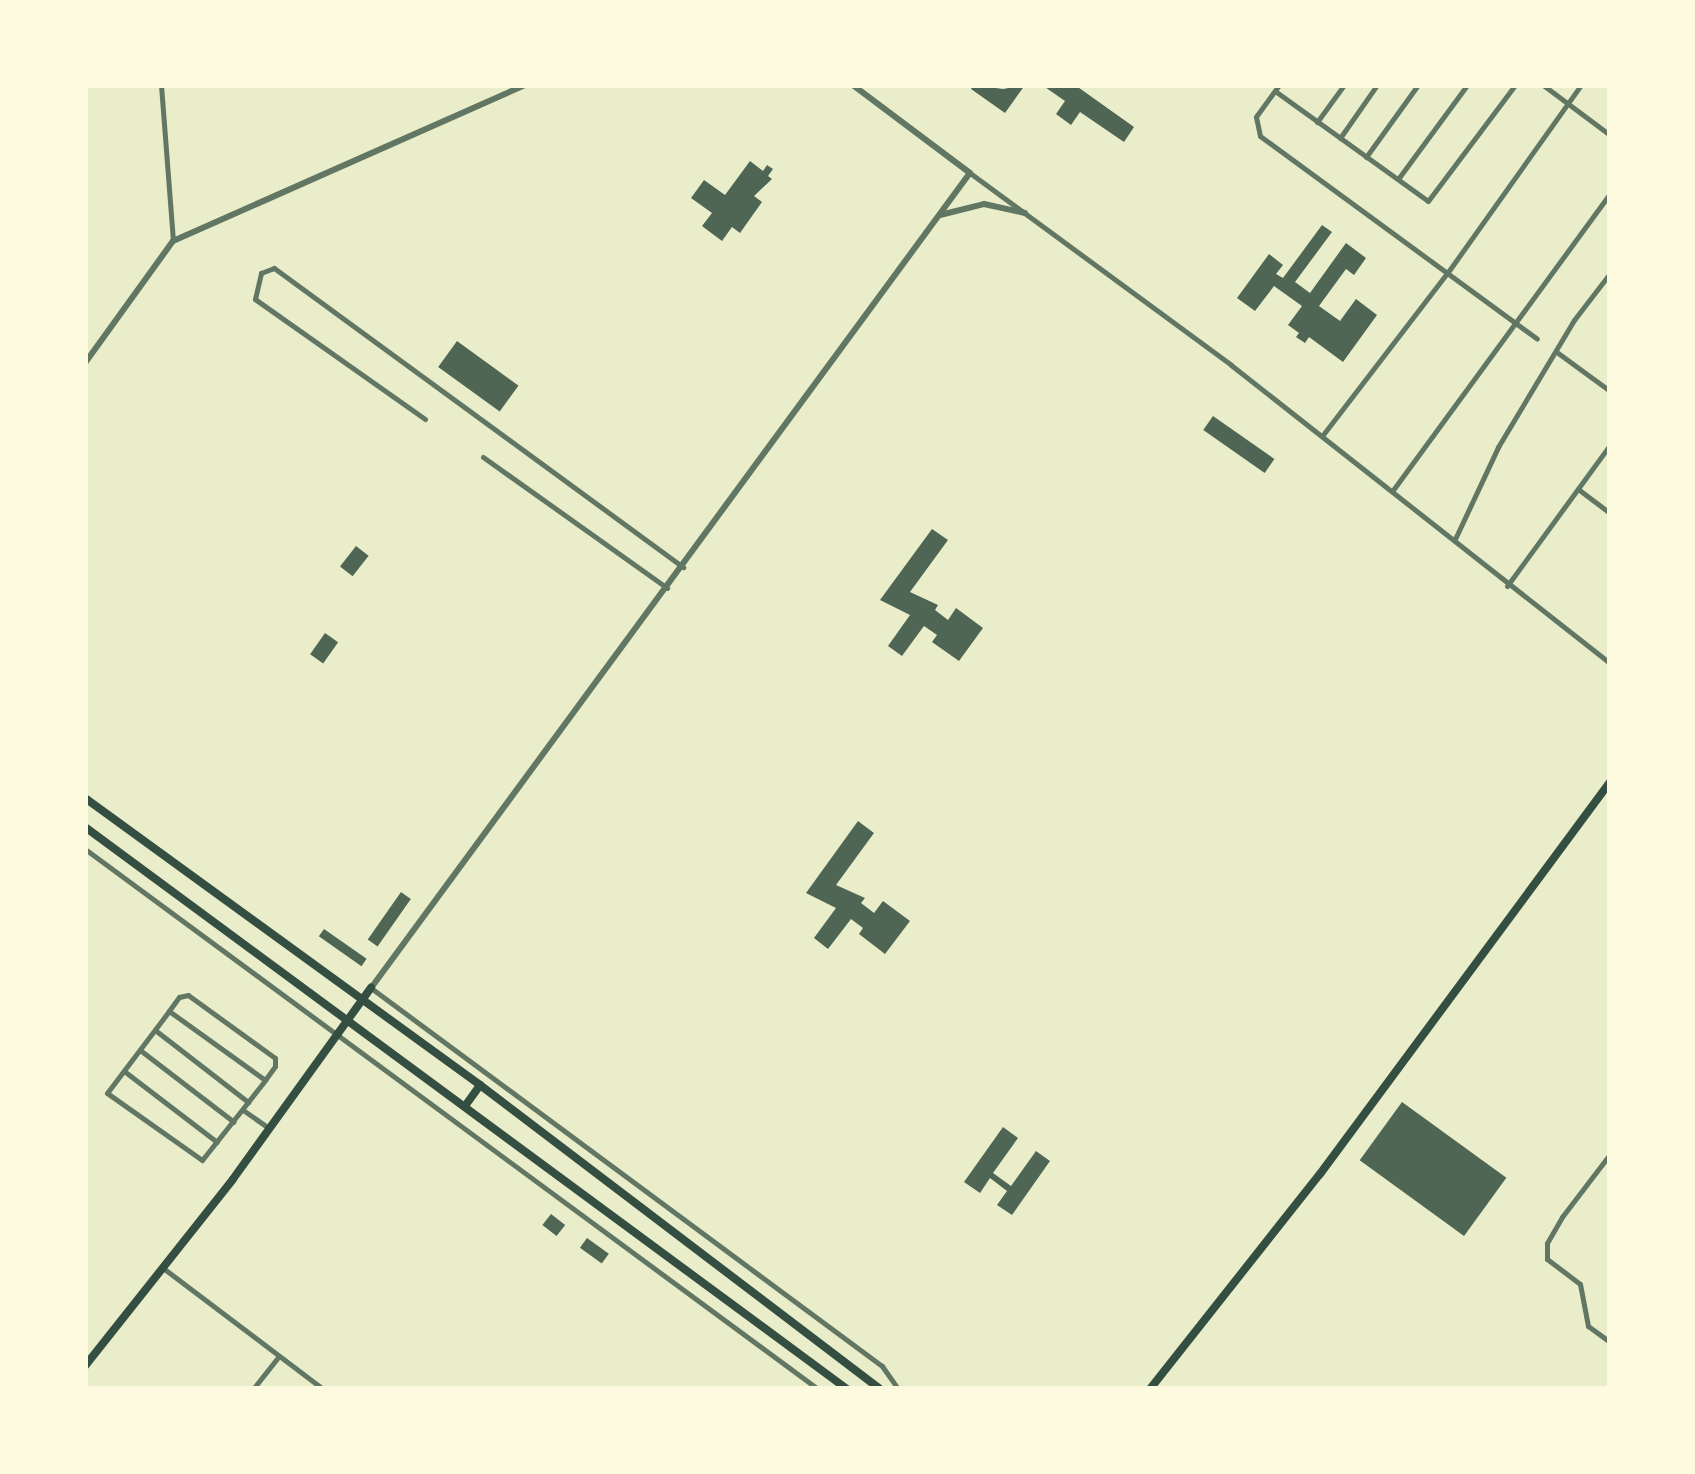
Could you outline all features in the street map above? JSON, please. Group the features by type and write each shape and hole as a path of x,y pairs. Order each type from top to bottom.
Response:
{"main road":[{"path":"1150,1389 1320,1174 1610,782"},
{"path":"85,798 480,1085 880,1389"},
{"path":"85,827 848,1389"},
{"path":"85,1366 269,1128 371,988"},
{"path":"464,1106 480,1085"}],"street":[{"path":"161,85 173,241"},
{"path":"85,363 173,241 525,85"},
{"path":"853,85 1322,436 1455,539 1507,586 1610,663"},
{"path":"1318,122 1344,85"},
{"path":"1340,138 1377,85"},
{"path":"1366,157 1418,85"},
{"path":"1398,180 1467,85"},
{"path":"1515,85 1428,202 1277,88 1256,117 1260,136 1537,339"},
{"path":"1544,85 1610,134"},
{"path":"1322,436 1448,272 1580,85"},
{"path":"898,1389 882,1366 371,988 970,173"},
{"path":"1393,491 1610,194"},
{"path":"939,215 984,204 1025,212"},
{"path":"425,418 255,299 261,273 274,268 683,567"},
{"path":"1455,539 1498,447 1558,353 1574,320 1610,274"},
{"path":"1558,353 1610,391"},
{"path":"1507,586 1610,445"},
{"path":"484,457 667,588"},
{"path":"1578,488 1610,513"},
{"path":"85,849 818,1389"},
{"path":"188,995 275,1058 276,1066 202,1160 108,1095 155,1030 179,997 188,995"},
{"path":"168,1011 265,1080"},
{"path":"155,1030 248,1102"},
{"path":"422,1042 456,1054"},
{"path":"140,1050 234,1122"},
{"path":"124,1071 218,1142"},
{"path":"243,1110 269,1128"},
{"path":"1610,1154 1547,1243 1547,1259 1580,1284 1588,1326 1610,1342"},
{"path":"163,1268 323,1389"},
{"path":"253,1389 279,1356"}],"building":[{"path":"974,85 1003,89 1025,85 1005,113 971,89"},
{"path":"1042,85 1075,85 1134,127 1124,142 1080,112 1071,125 1056,114 1065,101"},
{"path":"750,161 763,171 767,165 773,169 768,176 772,179 754,196 762,202 740,233 732,227 722,241 702,226 712,213 691,198 704,180 725,195"},
{"path":"1322,225 1332,232 1295,282 1310,293 1346,243 1366,258 1354,275 1346,269 1319,306 1340,321 1356,299 1377,315 1343,362 1309,337 1305,343 1296,337 1299,333 1288,325 1302,306 1274,286 1255,311 1237,298 1269,254 1283,265 1276,274 1283,278"},
{"path":"457,341 518,386 500,412 438,367"},
{"path":"1213,416 1274,459 1265,473 1203,430"},
{"path":"932,529 948,540 910,592 938,605 935,610 948,620 956,608 983,628 959,661 932,642 937,635 924,626 902,656 888,646 910,615 880,600"},
{"path":"356,546 369,556 353,576 340,566"},
{"path":"325,633 338,642 323,663 310,654"},
{"path":"858,821 874,833 836,885 865,898 861,903 874,913 883,901 910,921 885,954 859,934 863,928 851,919 828,949 814,938 836,908 806,893"},
{"path":"401,892 411,899 378,946 368,940"},
{"path":"324,929 367,959 361,966 319,936"},
{"path":"1402,1102 1506,1178 1464,1236 1360,1160"},
{"path":"1003,1127 1018,1138 993,1173 1011,1186 1036,1151 1050,1161 1012,1215 997,1205 1007,1191 990,1178 980,1193 964,1182"},
{"path":"551,1214 565,1225 557,1236 542,1225"},
{"path":"587,1238 609,1254 602,1264 580,1248"}]}
